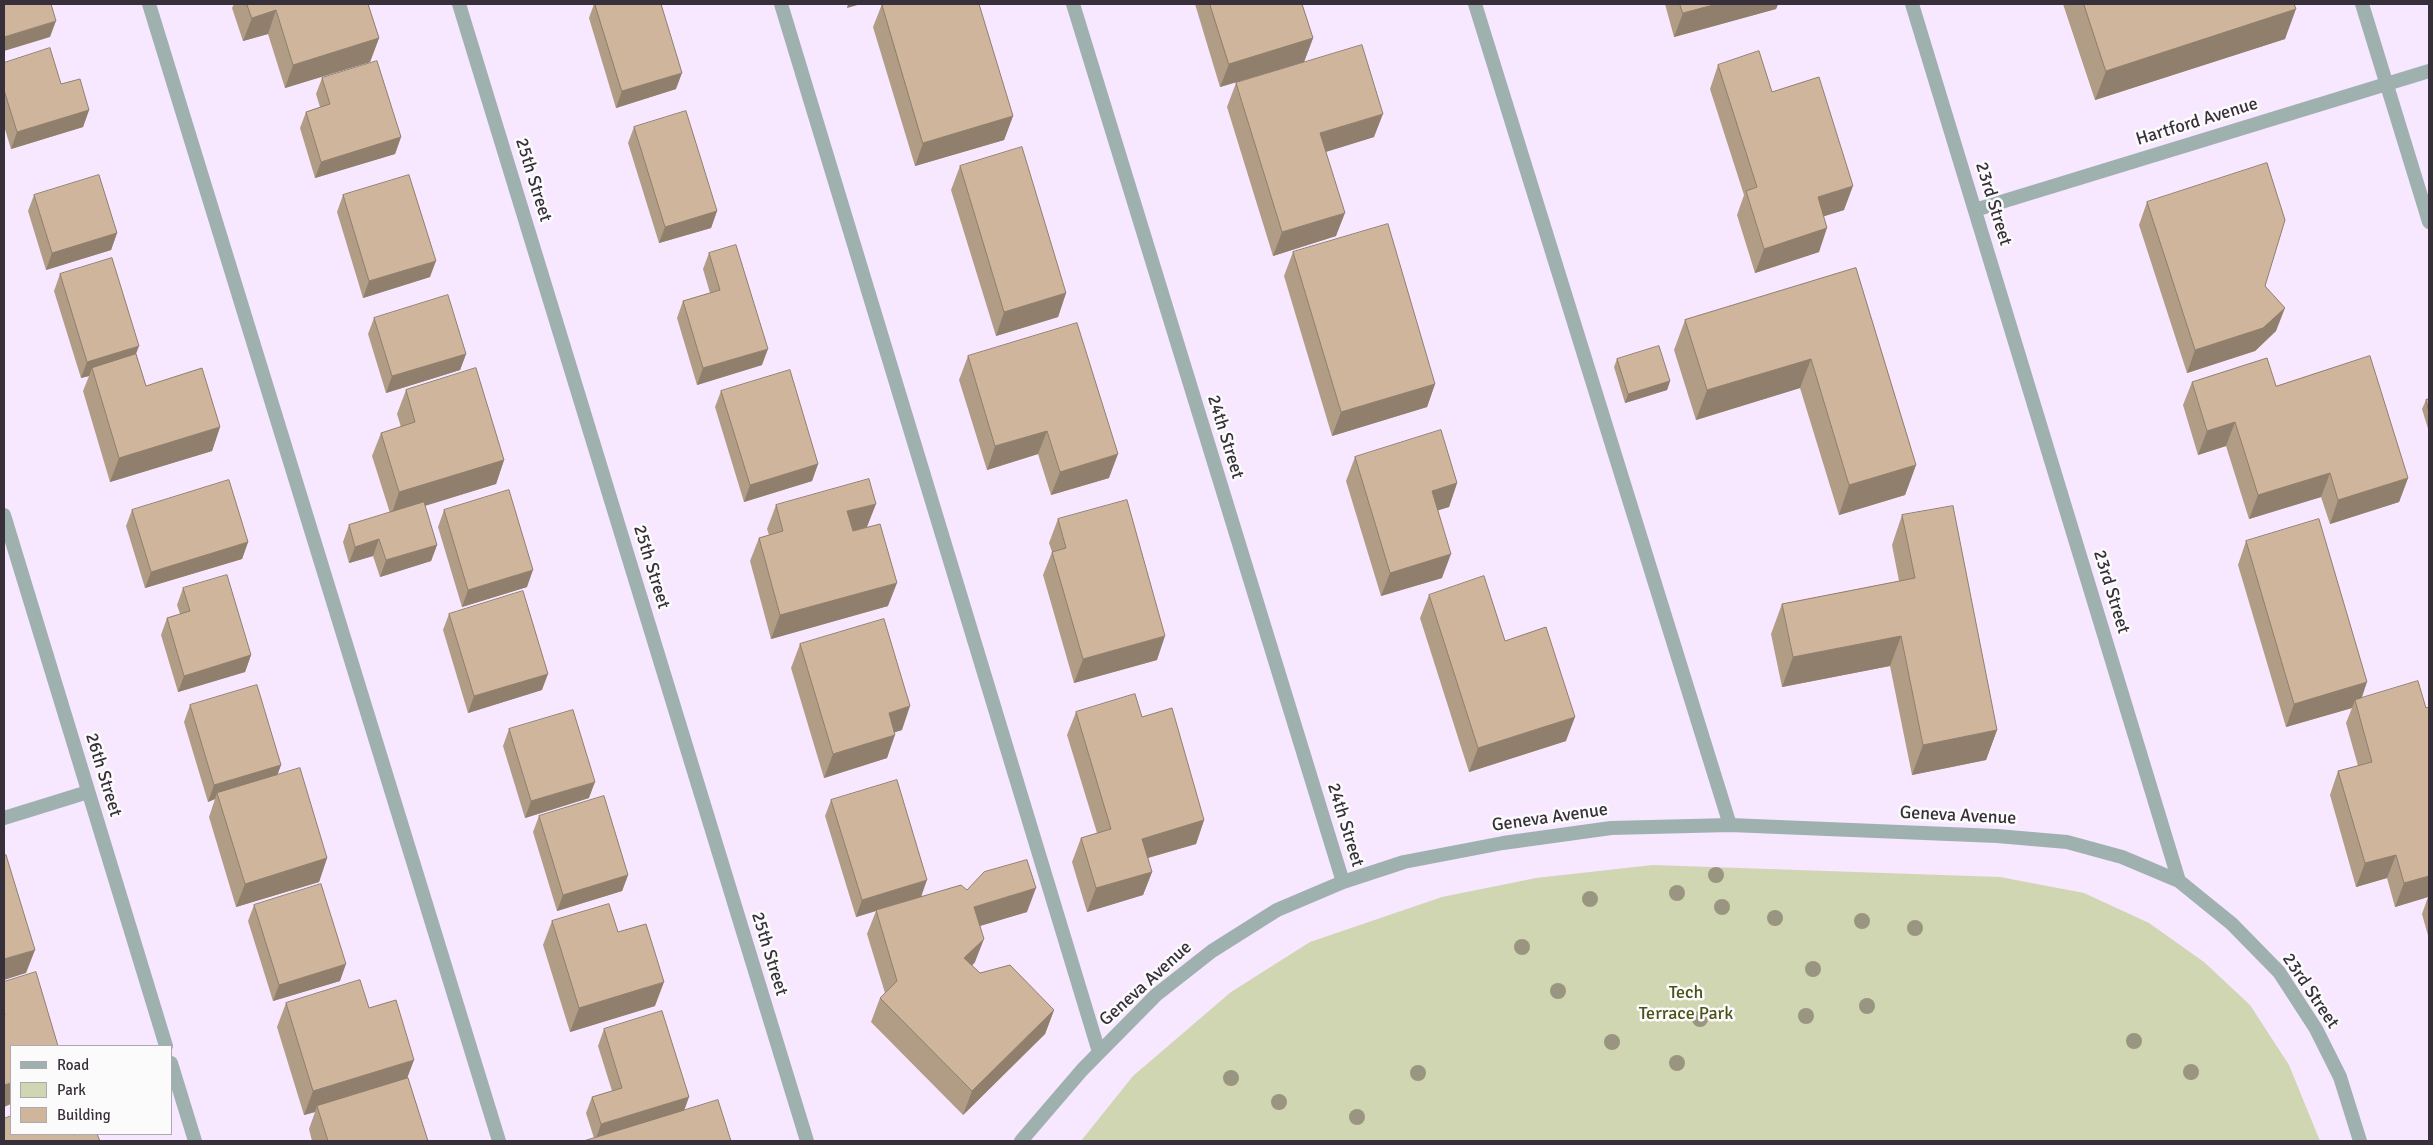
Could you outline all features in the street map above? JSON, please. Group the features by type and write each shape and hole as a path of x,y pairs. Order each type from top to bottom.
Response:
{"street":[{"path":"149,4 499,1141"},
{"name":"25th Street","path":"459,4 807,1141"},
{"path":"781,4 1099,1052"},
{"name":"24th Street","path":"1072,4 1343,882"},
{"path":"1475,4 1730,825"},
{"name":"23rd Street","path":"1912,4 2179,880 2232,924 2279,972 2316,1029 2340,1077 2360,1141"},
{"path":"2362,4 2429,222"},
{"name":"Hartford Avenue","path":"1975,210 2429,71"},
{"name":"26th Street","path":"4,515 166,1045"},
{"path":"4,818 88,792"},
{"name":"Geneva Avenue","path":"1021,1141 1099,1052 1156,995 1212,950 1277,910 1343,882 1404,862 1502,842 1611,828 1730,825 1997,836 2068,842 2122,857 2179,880"},
{"path":"172,1066 195,1141"}],"green space":[{"name":"Tech Terrace Park","path":"1653,865 2000,877 2084,893 2149,923 2204,962 2250,1005 2289,1065 2320,1141 1081,1141 1133,1076 1231,992 1310,942 1442,897 1536,878"}],"building":[{"path":"4,4 51,4 56,21 4,37"},
{"path":"247,4 368,4 379,38 293,65 276,10 252,18"},
{"path":"595,4 661,4 682,73 622,91"},
{"path":"882,4 979,4 1013,116 923,143"},
{"path":"1210,4 1302,4 1313,38 1229,64"},
{"path":"1680,4 1717,4 1683,13"},
{"path":"2084,4 2294,4 2296,9 2106,71"},
{"path":"1362,45 1383,114 1320,133 1345,213 1282,232 1236,83"},
{"path":"50,48 61,84 80,79 89,110 17,132 4,90 4,63"},
{"path":"1759,51 1772,92 1819,77 1853,186 1818,197 1827,228 1764,249 1746,191 1757,187 1718,65"},
{"path":"377,61 401,137 321,162 306,112 330,104 322,78"},
{"path":"686,111 717,211 665,227 634,127"},
{"path":"1022,147 1066,293 1004,312 960,166"},
{"path":"2267,163 2285,220 2265,286 2285,308 2263,328 2195,350 2147,202"},
{"path":"99,175 117,233 52,253 34,195"},
{"path":"409,175 436,261 369,281 343,195"},
{"path":"1388,224 1435,384 1341,412 1293,252"},
{"path":"736,245 768,349 703,368 683,301 720,290 709,253"},
{"path":"112,258 139,346 87,362 60,274"},
{"path":"1856,268 1916,465 1849,485 1811,359 1707,390 1685,320"},
{"path":"448,295 466,354 392,376 374,318"},
{"path":"1077,323 1118,454 1060,472 1047,431 995,446 968,356"},
{"path":"1659,346 1670,381 1628,394 1617,359"},
{"path":"136,354 146,386 202,368 220,427 119,458 92,368"},
{"path":"2370,356 2408,478 2338,500 2330,473 2258,495 2235,422 2207,431 2192,382 2267,358 2276,386"},
{"path":"476,368 504,460 399,492 381,433 415,422 406,390"},
{"path":"790,370 818,464 750,485 721,391"},
{"path":"2429,399 2429,413 2426,400"},
{"path":"1441,430 1457,483 1432,491 1451,554 1390,573 1355,457"},
{"path":"869,479 876,504 847,511 853,531 880,524 897,583 780,615 759,538 783,531 776,505"},
{"path":"229,480 248,542 151,572 132,510"},
{"path":"509,490 533,570 468,590 444,510"},
{"path":"1127,500 1165,636 1083,659 1052,552 1066,548 1058,519"},
{"path":"424,502 437,545 386,560 379,539 355,547 349,525"},
{"path":"1953,506 1997,730 1923,745 1901,636 1793,657 1782,604 1915,578 1902,515"},
{"path":"2319,519 2367,682 2294,704 2246,541"},
{"path":"227,575 251,655 184,676 167,618 190,611 183,588"},
{"path":"1484,576 1505,641 1546,627 1575,717 1478,748 1429,595"},
{"path":"523,591 548,674 474,696 449,614"},
{"path":"884,619 910,706 889,713 895,735 833,754 800,644"},
{"path":"2418,681 2426,708 2429,707 2429,876 2404,883 2396,855 2365,863 2338,771 2372,762 2355,700"},
{"path":"257,685 281,765 214,785 190,705"},
{"path":"1135,694 1142,717 1172,708 1204,820 1142,839 1152,872 1096,888 1081,838 1111,829 1076,712"},
{"path":"573,710 595,782 531,801 509,729"},
{"path":"300,768 327,858 245,884 217,793"},
{"path":"897,780 927,880 862,900 831,800"},
{"path":"604,796 628,875 563,895 539,816"},
{"path":"6,855 35,950 4,959 4,856"},
{"path":"1027,860 1036,888 974,907 984,939 964,958 980,973 1010,965 1054,1010 972,1091 880,998 897,981 876,910 961,885 967,890 984,872"},
{"path":"321,884 346,964 279,985 254,905"},
{"path":"609,904 618,932 646,924 664,982 579,1008 552,921"},
{"path":"36,972 58,1045 10,1045 10,1083 4,1085 5,1015 4,982"},
{"path":"360,980 369,1008 396,1000 414,1060 313,1091 286,1003"},
{"path":"662,1011 689,1097 601,1124 592,1097 622,1088 604,1029"},
{"path":"408,1078 428,1141 328,1141 317,1106"},
{"path":"718,1100 731,1141 584,1141"},
{"path":"10,1116 10,1135 97,1135 100,1141 4,1141 4,1119"}]}
